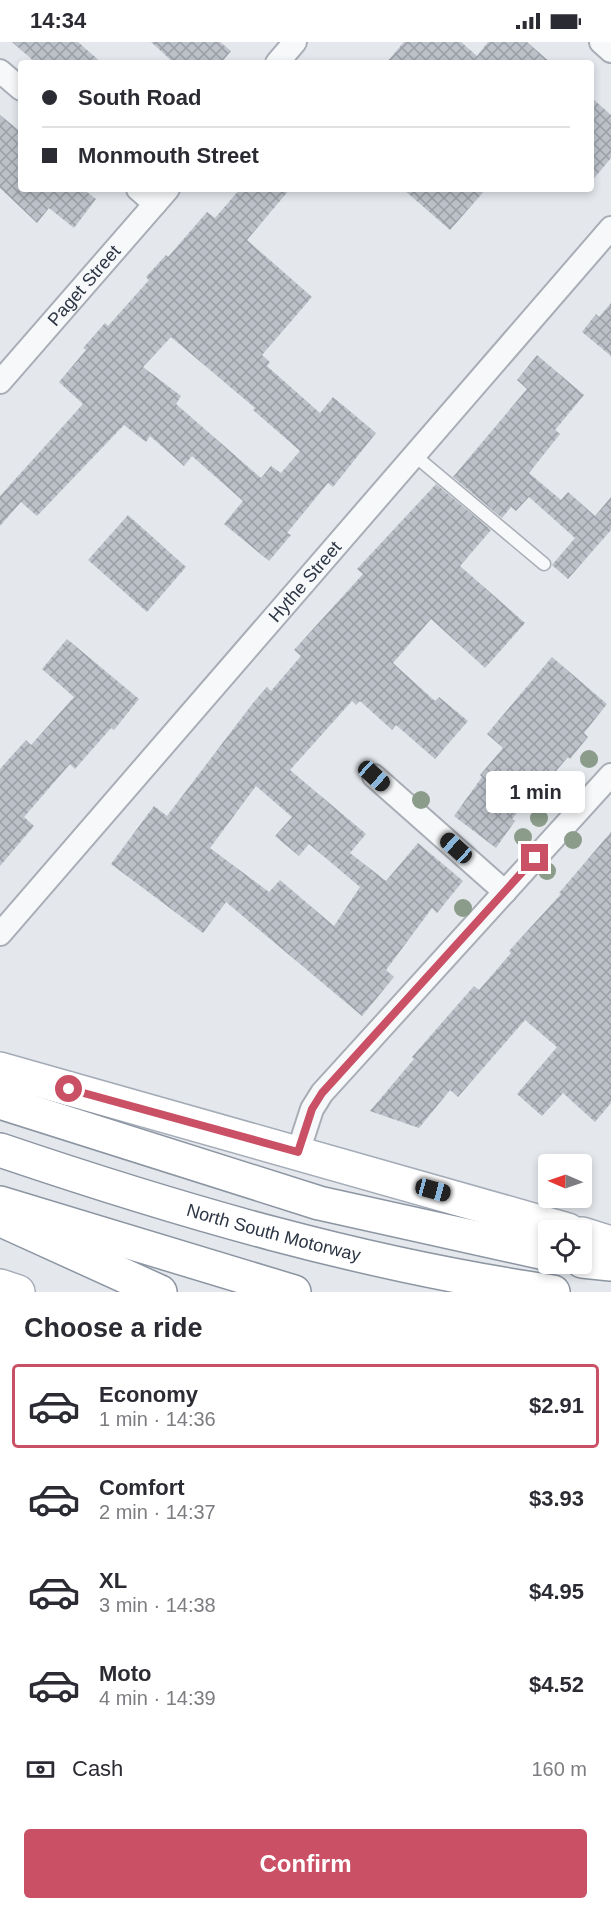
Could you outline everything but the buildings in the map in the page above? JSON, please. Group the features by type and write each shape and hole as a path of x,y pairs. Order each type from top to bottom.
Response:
{"main road":[{"path":"0,1069 538,1221"},
{"path":"0,1102 319,1203 538,1252"},
{"name":"North South Motorway","path":"0,1150 103,1185 309,1242 424,1271 553,1292"},
{"path":"0,1203 294,1292"},
{"path":"0,1220 160,1292"},
{"path":"592,1237 611,1243"},
{"path":"592,1262 611,1264"},
{"path":"0,1286 18,1292"}],"street":[{"path":"600,42 611,51"},
{"path":"0,71 18,86"},
{"name":"Paget Street","path":"3,374 154,194"},
{"name":"Hythe Street","path":"0,934 611,228"},
{"path":"298,1152 312,1109 322,1093 611,775"},
{"path":"374,776 505,892"}],"lane":[{"path":"414,455 544,564"}],"route":[{"path":"69,1089 298,1152 312,1109 322,1093 535,858"}]}
